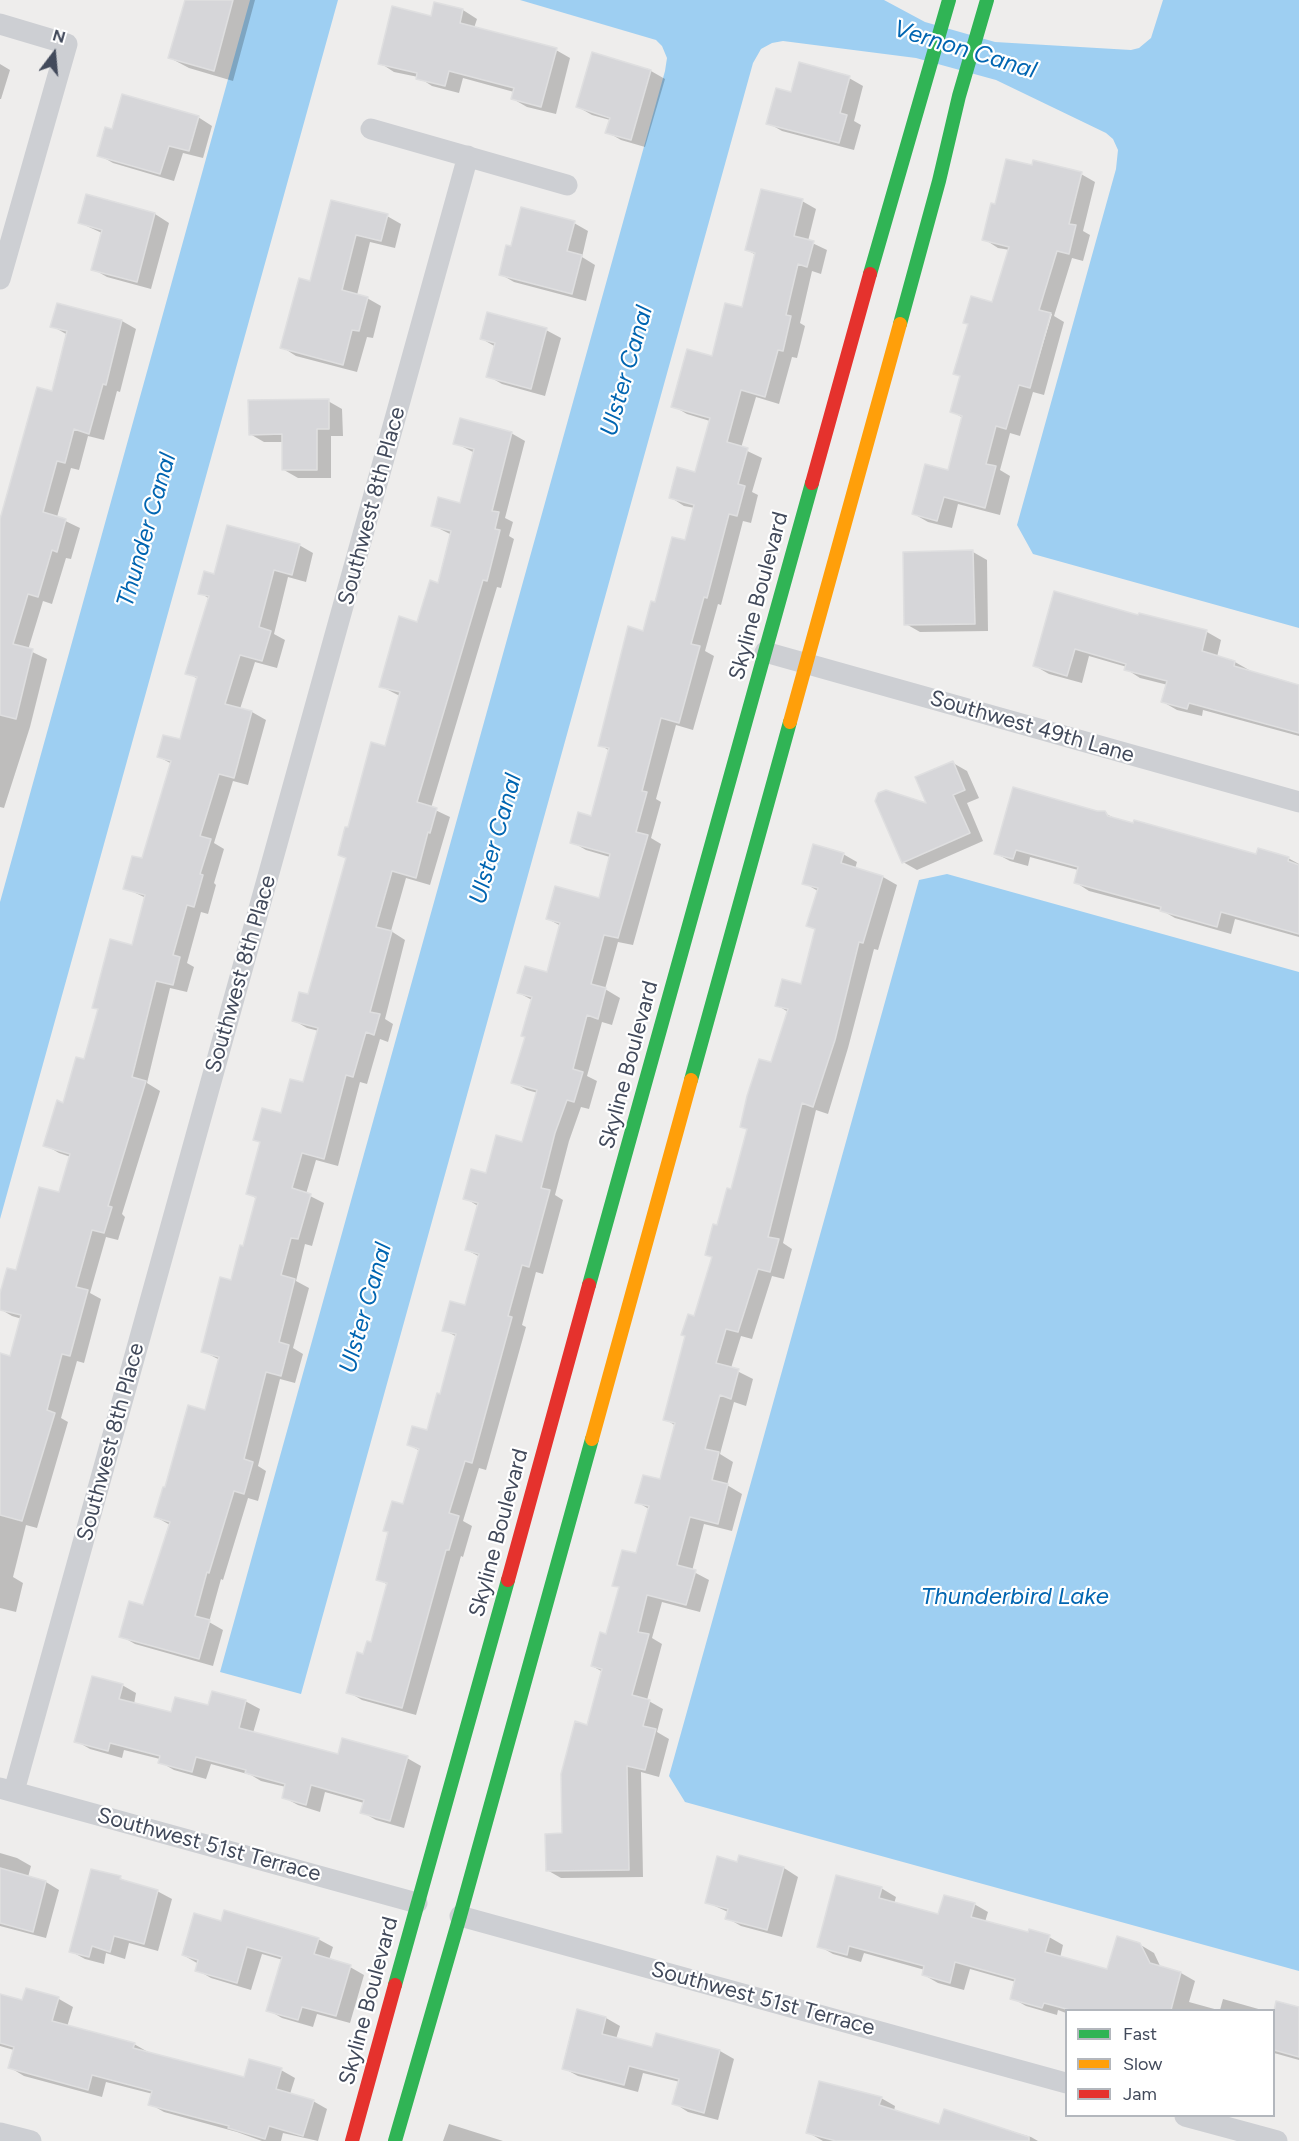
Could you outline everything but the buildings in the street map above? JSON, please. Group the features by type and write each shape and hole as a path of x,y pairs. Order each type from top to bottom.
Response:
{"street":[{"name":"Skyline Boulevard","path":"352,2141 423,1904 765,652 949,0"},
{"path":"395,2141 454,1914 987,0"},
{"path":"0,24 67,44 0,279"},
{"path":"371,129 567,185"},
{"name":"Southwest 8th Place","path":"7,1790 468,156"},
{"name":"Southwest 49th Lane","path":"765,652 1299,802"},
{"name":"Southwest 51st Terrace","path":"7,1790 423,1904"},
{"name":"Southwest 51st Terrace","path":"454,1914 1065,2083"},
{"path":"1192,2117 1278,2141"},
{"path":"0,2133 31,2141"}],"water":[{"name":"Thunder Canal","path":"250,0 338,0 0,1219 0,902"},
{"path":"520,0 884,0 925,22 995,42 1131,50 1139,48 1151,38 1163,0 1299,0 1299,628 1033,554 1017,525 1116,169 1118,150 1113,139 1106,133 996,80 916,58 783,41 772,43 761,49 753,63 301,1694 220,1672 667,58 662,46 656,40"},
{"name":"Thunderbird Lake","path":"947,874 1299,972 1299,1971 685,1802 669,1776 919,880"}],"traffic: fast":[{"path":"870,274 949,0"},
{"path":"900,324 939,181 959,96 987,0"},
{"path":"589,1285 812,483"},
{"path":"691,1080 790,722"},
{"path":"395,2141 592,1439"},
{"path":"395,1985 508,1580"}],"traffic: slow":[{"path":"790,722 900,324"},
{"path":"592,1439 691,1080"}],"traffic: jam":[{"path":"812,483 870,274"},
{"path":"508,1580 589,1285"},
{"path":"352,2141 395,1985"}],"water label":[{"name":"Vernon Canal","path":"965,50"},
{"name":"Ulster Canal","path":"627,371"},
{"name":"Ulster Canal","path":"496,839"},
{"name":"Ulster Canal","path":"366,1308"}]}
